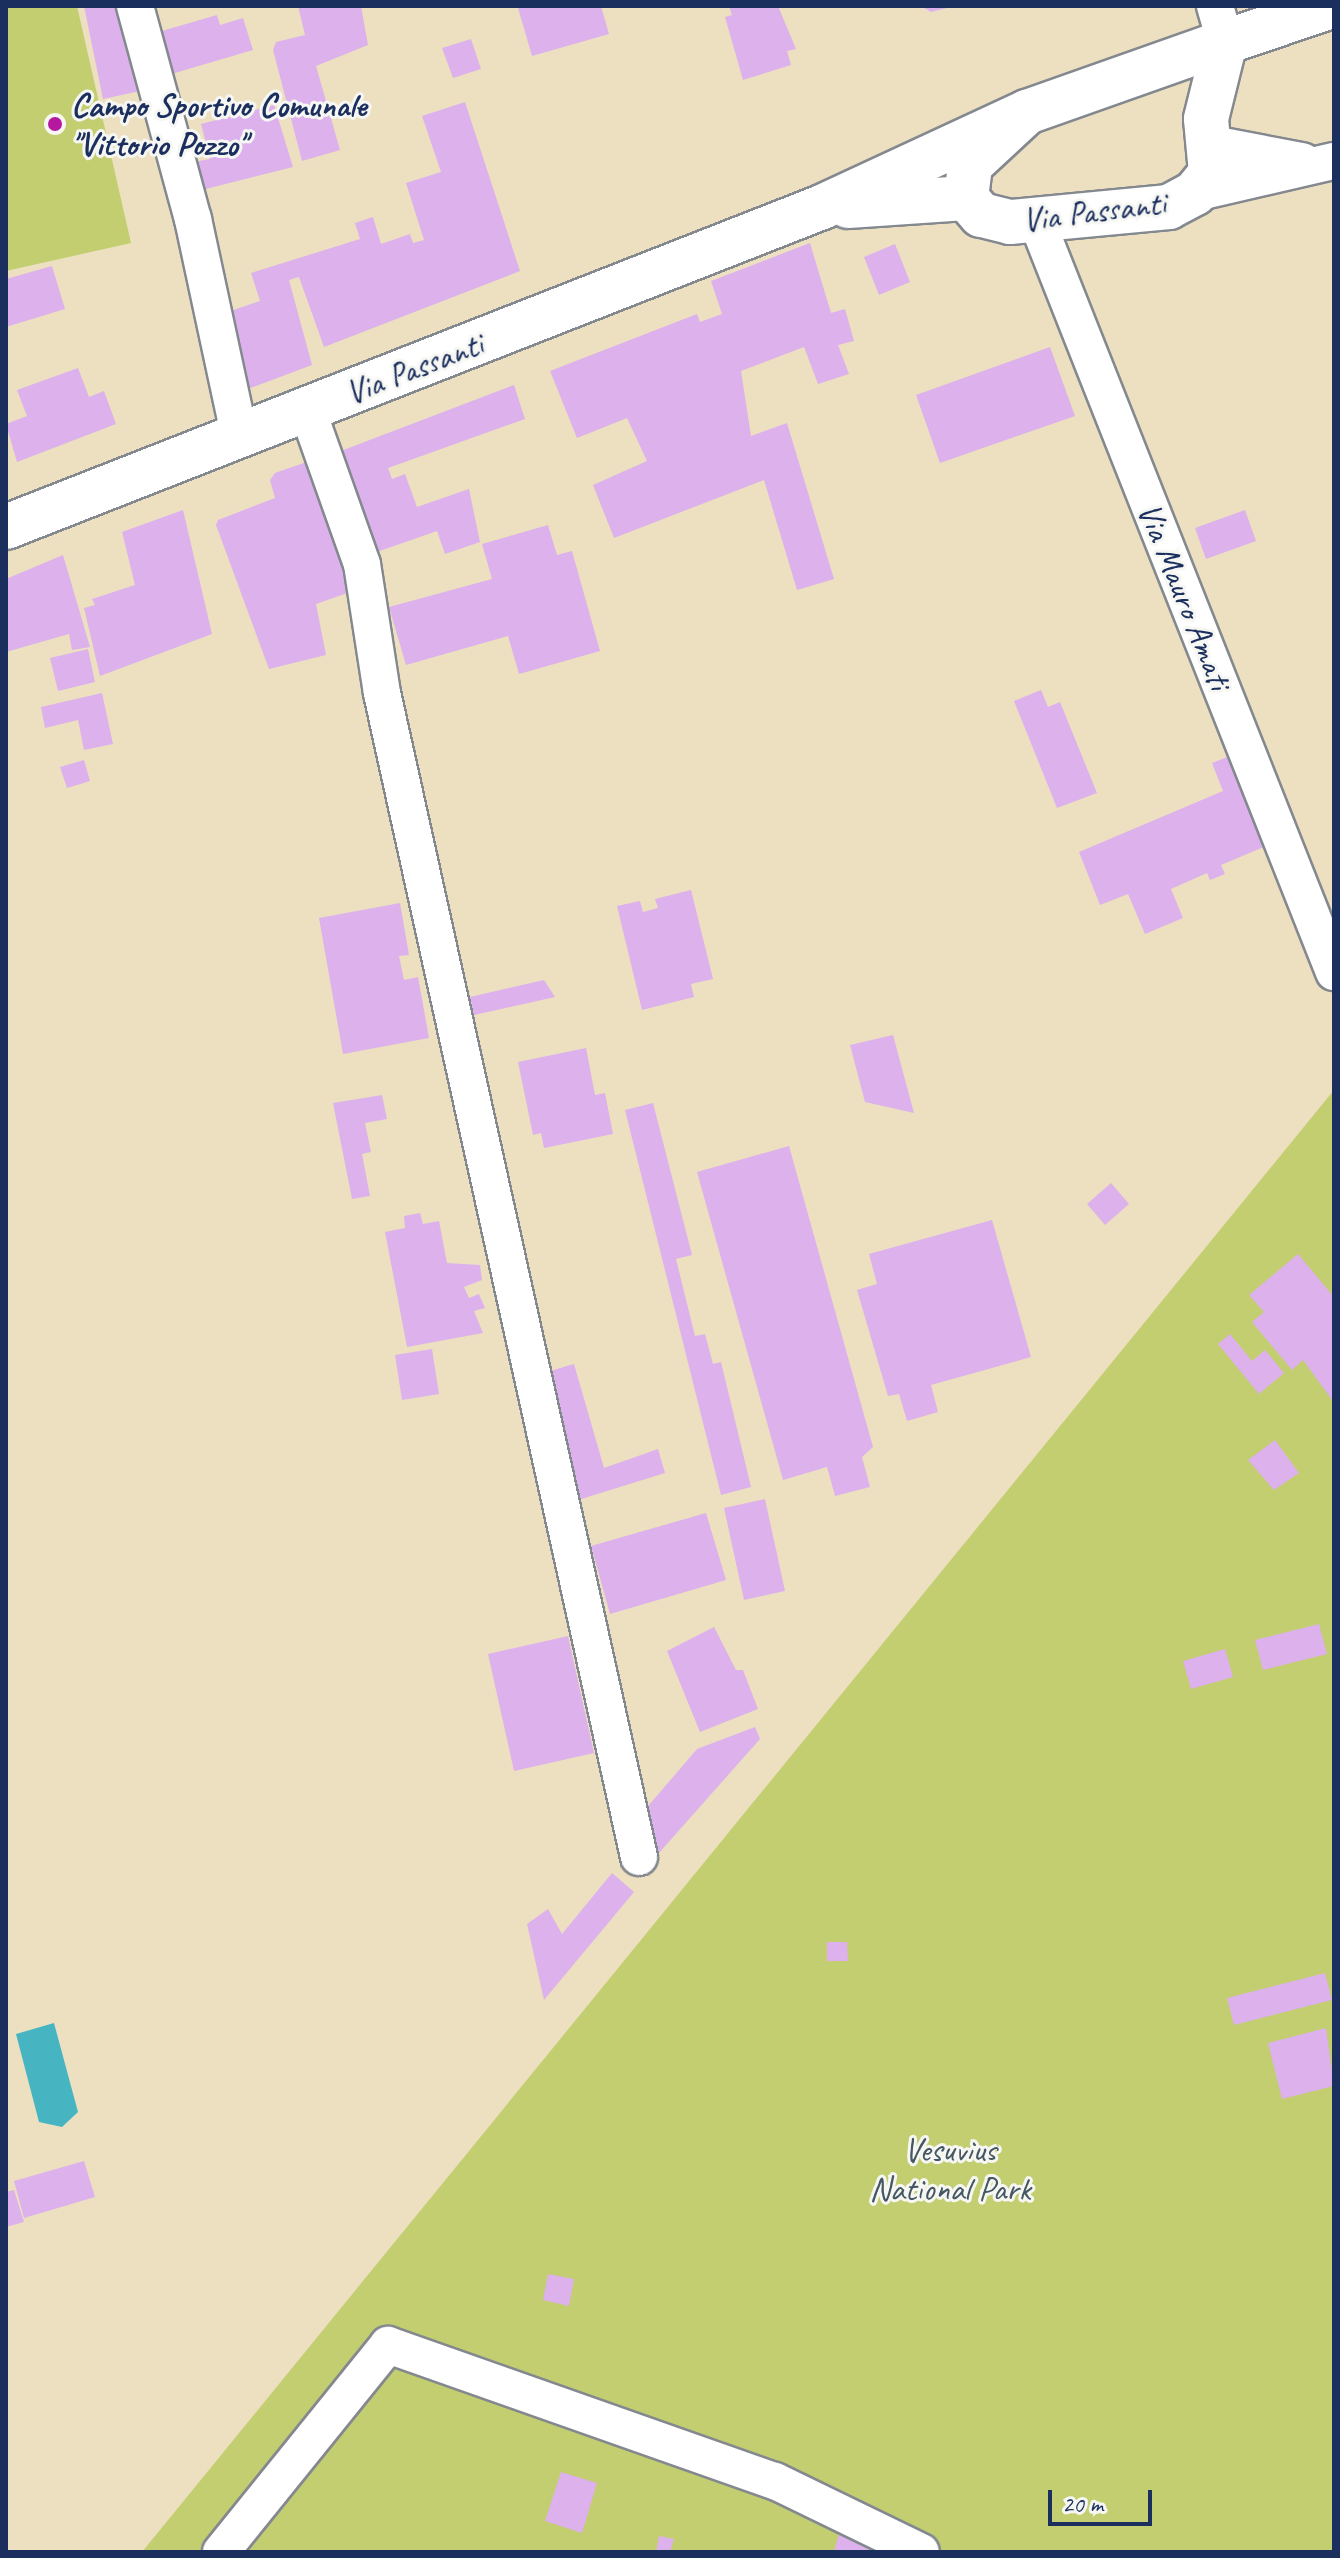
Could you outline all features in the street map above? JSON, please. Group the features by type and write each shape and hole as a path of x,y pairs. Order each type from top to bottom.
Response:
{"main road":[{"name":"Via Passanti","path":"6,527 822,207 1027,112 1091,90 1220,24 1332,6"},
{"name":"Via Passanti","path":"1027,112 970,165 966,198 981,215 1010,222 1169,207 1195,193 1211,173 1209,131 1220,24"},
{"name":"Via Passanti","path":"1091,90 1169,93 1209,131"},
{"name":"Via Passanti","path":"822,207 966,198"}],"street":[{"path":"135,6 193,219 239,434"},
{"path":"1209,131 1323,162"},
{"path":"1195,193 1323,162"},
{"name":"Via Mauro Amati","path":"1036,219 1334,972"},
{"path":"307,409 362,564 382,693 639,1857"},
{"path":"221,2552 388,2345 775,2481 921,2552"}],"green space":[{"name":"Campo Sportivo Comunale \"Vittorio Pozzo\"","path":"6,6 77,6 131,243 6,271"},
{"name":"Vesuvius National Park","path":"1334,1090 1334,2552 142,2552"}],"water":[{"path":"54,2023 78,2112 62,2127 39,2122 16,2034"}],"building":[{"path":"84,6 124,6 145,90 103,99"},
{"path":"298,6 361,6 368,45 316,66 340,150 302,161 273,50 276,42 305,35"},
{"path":"601,6 609,34 532,56 518,8"},
{"path":"729,6 778,6 796,49 787,51 791,65 743,80 725,17 732,15"},
{"path":"921,6 950,6 951,7 931,12"},
{"path":"217,15 220,25 243,18 253,50 168,75 155,33"},
{"path":"471,39 481,69 453,78 442,48"},
{"path":"465,102 520,271 324,347 299,277 289,280 312,365 240,392 222,314 260,301 251,273 360,239 355,223 373,217 381,244 410,234 413,243 424,240 406,183 441,172 422,116"},
{"path":"274,105 293,167 202,190 194,162 210,159 201,124"},
{"path":"810,243 831,313 845,309 854,341 838,345 849,374 818,384 804,347 741,371 751,436 787,423 834,579 797,590 764,480 614,538 593,485 647,461 627,418 577,438 550,371 697,314 700,322 722,314 711,281"},
{"path":"895,244 910,282 879,295 864,257"},
{"path":"52,266 65,309 6,327 6,279"},
{"path":"1050,347 1075,416 940,463 916,395"},
{"path":"78,368 89,397 104,391 116,424 17,462 6,424 27,416 17,390"},
{"path":"514,385 525,419 388,468 392,479 405,474 417,507 469,489 480,542 445,554 437,531 371,554 333,454"},
{"path":"318,458 356,590 316,604 326,655 269,669 216,525 218,520 275,498 270,480 275,473"},
{"path":"183,510 212,634 100,676 84,608 95,605 92,599 135,585 122,532"},
{"path":"1245,510 1256,541 1206,559 1195,528"},
{"path":"548,525 557,555 572,551 600,651 519,674 508,636 406,665 389,607 492,579 482,544"},
{"path":"63,555 90,647 72,650 69,634 6,652 6,579"},
{"path":"88,649 95,682 58,691 50,658"},
{"path":"1041,690 1048,707 1060,702 1097,793 1057,808 1014,701"},
{"path":"102,693 113,744 84,750 78,720 45,728 41,707"},
{"path":"1235,754 1273,843 1221,865 1225,874 1210,880 1207,873 1171,889 1183,918 1145,934 1128,894 1100,905 1079,852 1223,791 1212,763"},
{"path":"84,760 90,781 67,788 60,767"},
{"path":"691,890 713,979 691,984 694,997 642,1010 617,906 640,901 643,912 658,908 655,899"},
{"path":"400,903 409,955 399,956 404,980 418,977 429,1038 343,1054 319,918"},
{"path":"544,980 555,997 474,1015 470,997"},
{"path":"893,1035 914,1113 865,1102 850,1045"},
{"path":"586,1048 595,1095 605,1093 613,1134 544,1148 541,1133 533,1135 518,1062"},
{"path":"382,1095 387,1119 365,1123 371,1152 362,1154 370,1196 352,1199 333,1103"},
{"path":"653,1103 692,1255 676,1259 695,1336 705,1334 713,1364 721,1362 751,1487 721,1495 625,1110"},
{"path":"789,1146 873,1447 862,1457 870,1487 835,1496 827,1467 783,1480 697,1172"},
{"path":"1111,1183 1129,1204 1105,1225 1087,1204"},
{"path":"420,1213 423,1224 439,1221 447,1263 480,1265 482,1280 464,1287 469,1298 479,1294 485,1308 474,1311 483,1333 407,1347 385,1232 405,1228 404,1216"},
{"path":"992,1220 1031,1357 931,1385 938,1412 907,1421 899,1394 888,1396 857,1290 877,1284 869,1254"},
{"path":"1298,1254 1334,1297 1332,1400 1303,1360 1292,1370 1252,1322 1264,1312 1249,1295"},
{"path":"1230,1334 1252,1361 1265,1350 1284,1373 1259,1394 1218,1344"},
{"path":"432,1349 439,1394 402,1400 395,1355"},
{"path":"574,1364 604,1468 658,1449 665,1473 578,1500 550,1371"},
{"path":"1275,1440 1299,1473 1274,1490 1248,1460"},
{"path":"765,1499 785,1591 744,1600 724,1508"},
{"path":"706,1513 726,1580 610,1614 591,1546"},
{"path":"1319,1624 1327,1654 1263,1670 1255,1640"},
{"path":"714,1627 736,1670 743,1670 758,1709 700,1732 667,1651"},
{"path":"568,1636 594,1753 514,1771 488,1654"},
{"path":"1225,1649 1233,1677 1191,1689 1183,1661"},
{"path":"755,1727 760,1739 651,1862 643,1812 697,1749"},
{"path":"612,1873 634,1892 544,2000 527,1924 548,1909 562,1934"},
{"path":"827,1942 847,1942 848,1961 827,1961"},
{"path":"1325,1973 1332,2000 1234,2025 1227,1998"},
{"path":"1326,2028 1334,2086 1282,2099 1268,2043"},
{"path":"84,2161 95,2197 24,2218 14,2181"},
{"path":"14,2190 24,2222 6,2227 6,2192"},
{"path":"548,2274 574,2279 569,2306 543,2300"},
{"path":"561,2472 597,2483 582,2533 545,2521"},
{"path":"842,2523 871,2536 867,2552 834,2552"},
{"path":"659,2536 674,2539 670,2552 656,2552"}],"place":[{"name":"Campo Sportivo Comunale \"Vittorio Pozzo\"","path":"55,124"}]}
